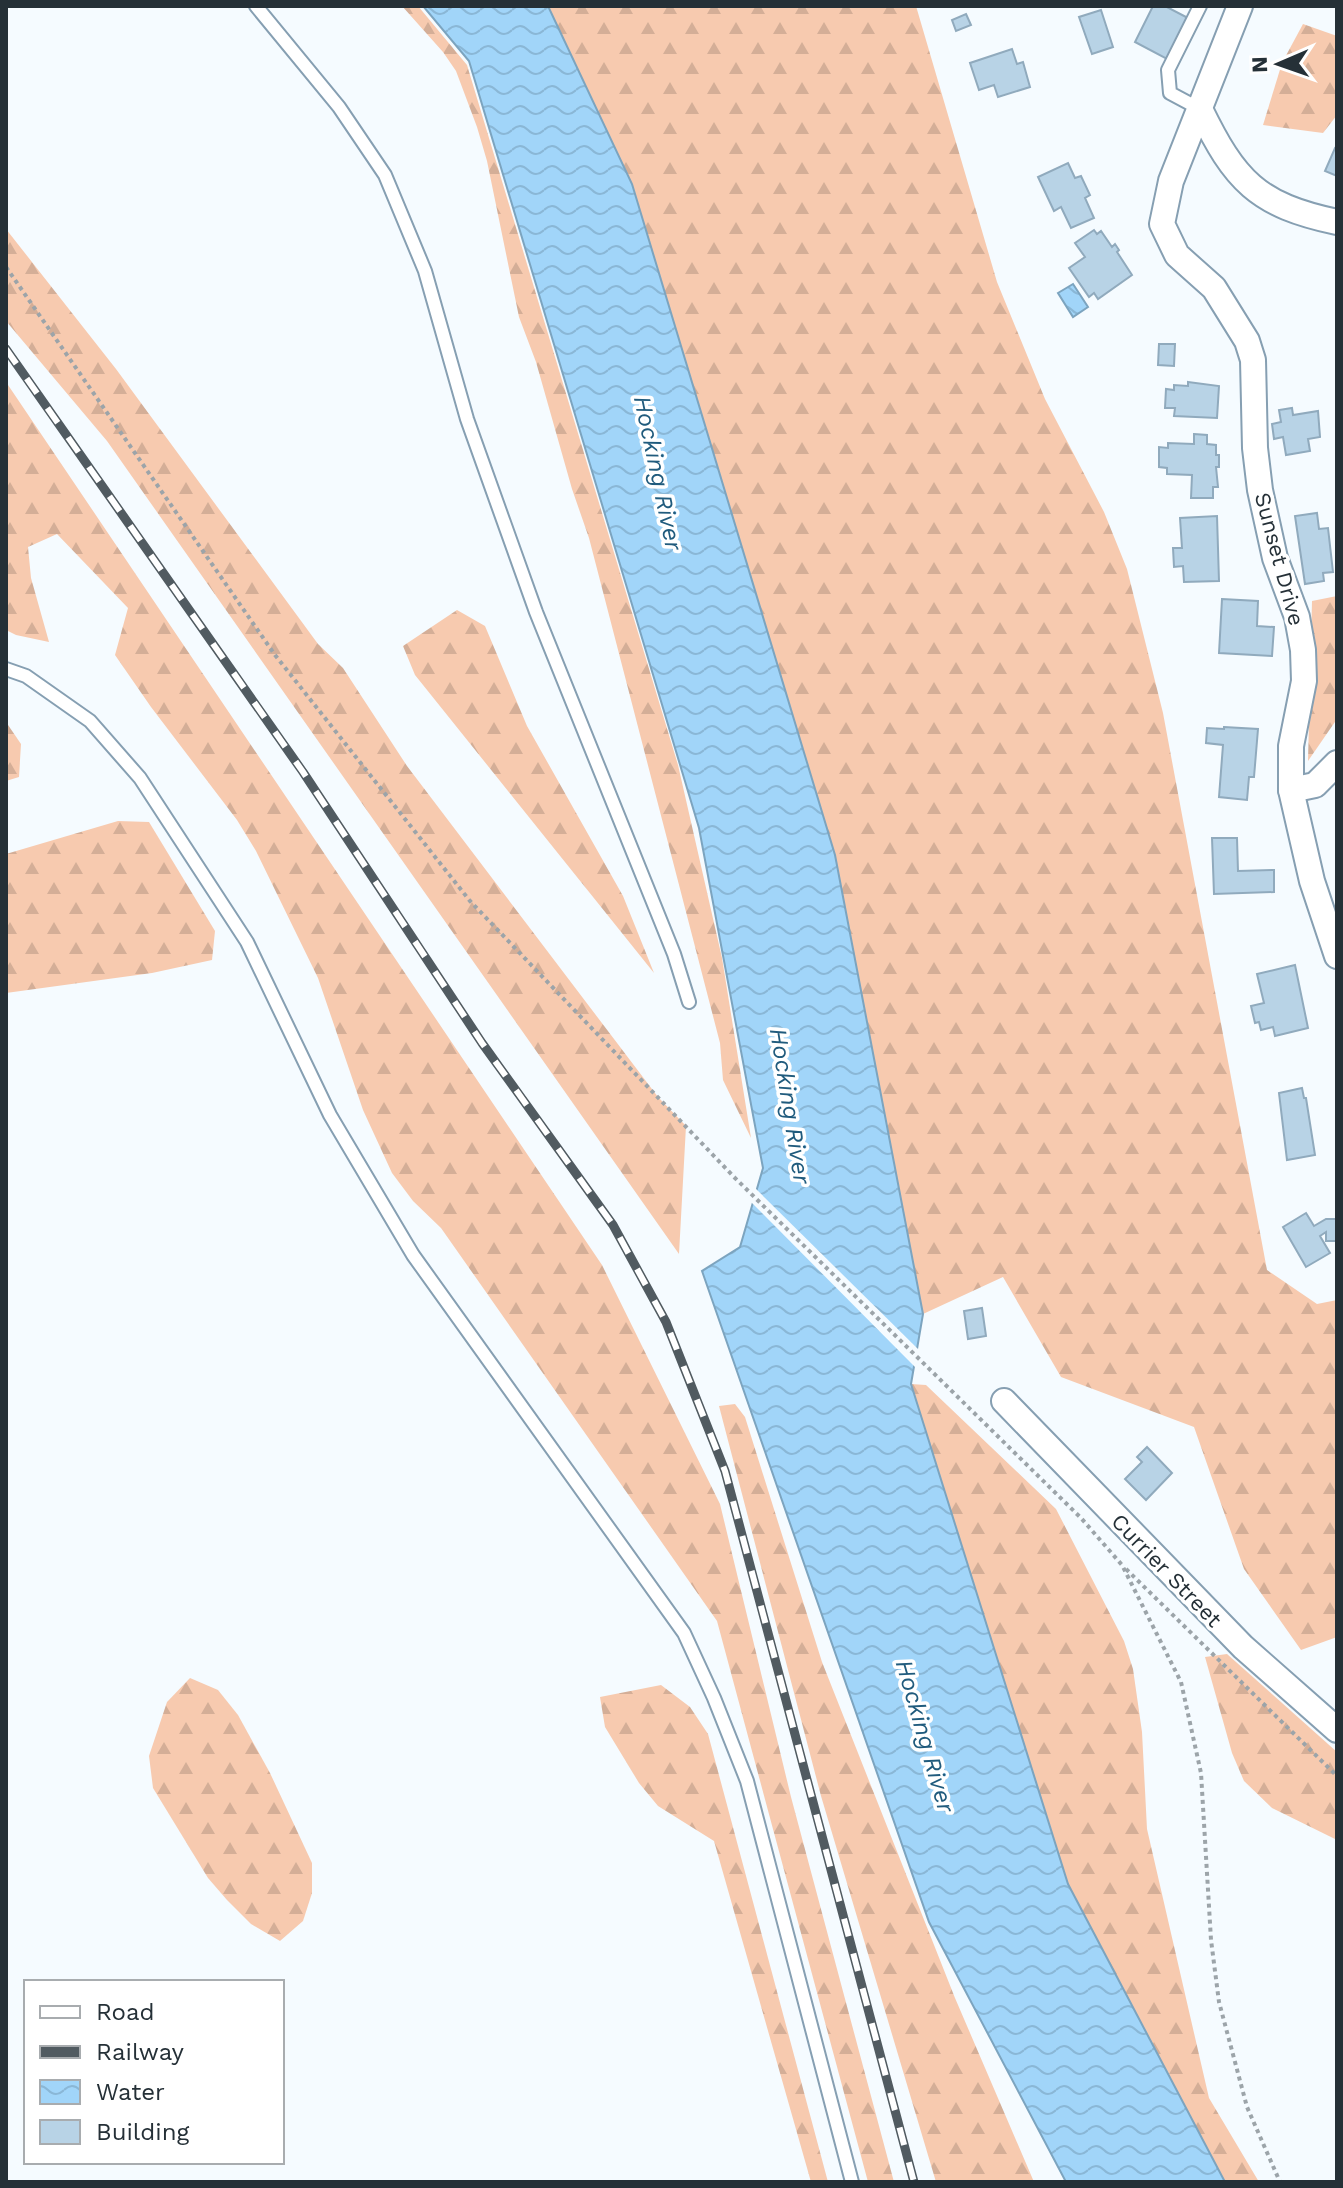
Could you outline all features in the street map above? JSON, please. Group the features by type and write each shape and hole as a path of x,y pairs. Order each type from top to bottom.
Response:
{"street":[{"name":"Sunset Drive","path":"1236,7 1171,181 1162,224 1177,255 1214,288 1247,341 1253,360 1255,448 1260,490 1275,558 1297,617 1303,650 1304,681 1291,746 1291,790 1308,867 1337,956"},
{"path":"1200,109 1218,146 1245,182 1258,193 1309,216 1337,222"},
{"path":"1291,790 1315,785 1337,763"},
{"name":"Currier Street","path":"1004,1401 1243,1647 1337,1730"}],"lane":[{"path":"256,6 339,107 385,175 425,271 467,419 536,612 674,954 689,1002"},
{"path":"1200,6 1168,70 1170,93 1200,109"},
{"path":"6,669 26,676 90,721 140,778 247,942 330,1115 413,1255 684,1633 747,1781 852,2182"}],"path":[{"path":"6,267 275,655 470,901 735,1178 1081,1518 1122,1565 1337,1776"},
{"path":"1122,1565 1181,1682 1201,1773 1211,1940 1219,2002 1247,2107 1280,2182"}],"green space":[{"path":"402,6 418,6 467,65 678,765 722,958 751,1138 723,1080 720,1043 589,538 536,362 519,317 487,161 477,127 456,71"},
{"path":"548,6 916,6 997,282 1045,399 1104,512 1127,569 1163,713 1267,1270 1317,1304 1337,1300 1337,1637 1301,1650 1244,1569 1194,1427 1061,1377 1003,1277 923,1314 835,855"},
{"path":"1303,24 1337,36 1337,115 1323,133 1263,125 1282,63"},
{"path":"6,229 116,369 318,644 343,668 407,766 658,1097 686,1126 679,1254 107,441 6,321"},
{"path":"6,382 602,1265 720,1504 791,1797 894,2182 868,2182 717,1621 441,1228 413,1201 392,1173 363,1110 318,978 256,851 237,820 115,655 128,608 57,534 28,547 31,578 49,642 6,630"},
{"path":"1337,596 1337,719 1308,761 1312,601"},
{"path":"457,610 485,626 527,726 623,896 654,973 415,675 403,646"},
{"path":"6,722 21,744 19,777 6,781"},
{"path":"118,821 149,822 215,931 212,960 152,973 6,993 6,854"},
{"path":"911,1384 926,1385 1056,1509 1124,1641 1133,1669 1142,1732 1147,1829 1209,2098 1259,2182 1225,2182 1068,1884"},
{"path":"735,1404 745,1417 822,1662 955,1998 1034,2182 936,2182 821,1796 719,1406"},
{"path":"1227,1654 1337,1752 1337,1840 1272,1808 1244,1781 1232,1753 1205,1657"},
{"path":"190,1678 218,1690 238,1715 270,1773 312,1863 312,1893 303,1921 280,1941 251,1924 208,1878 153,1788 149,1756 167,1702"},
{"path":"661,1685 690,1707 708,1734 828,2182 811,2182 714,1841 658,1806 639,1783 605,1727 600,1697"}],"water":[{"name":"Hocking River","path":"423,6 548,6 632,184 835,855 923,1314 911,1384 1068,1884 1225,2182 1066,2182 929,1922 702,1271 740,1247 763,1168 699,828 469,61"},
{"path":"1073,284 1088,307 1073,317 1058,293"}],"pier":[{"path":"753,1186 920,1351 917,1369 749,1200"}],"building":[{"path":"1153,6 1165,6 1188,18 1167,59 1135,42"},
{"path":"1101,10 1113,47 1092,54 1079,17"},
{"path":"966,14 971,25 956,31 952,20"},
{"path":"1012,49 1017,64 1023,62 1030,87 998,97 994,85 979,90 970,63"},
{"path":"1337,149 1337,176 1325,171"},
{"path":"1068,163 1075,178 1081,176 1090,195 1085,198 1094,218 1071,228 1061,207 1054,211 1038,177"},
{"path":"1094,230 1097,234 1101,231 1112,247 1115,244 1132,275 1098,299 1094,293 1089,297 1069,268 1085,257 1075,243"},
{"path":"1159,344 1175,344 1174,366 1158,365"},
{"path":"1188,382 1219,386 1217,418 1174,416 1175,408 1165,408 1166,389 1174,390 1174,385 1188,386"},
{"path":"1292,408 1293,415 1318,411 1320,437 1308,439 1310,451 1286,455 1283,437 1274,439 1272,424 1281,422 1279,410"},
{"path":"1194,434 1207,435 1207,444 1216,445 1216,455 1219,455 1219,467 1216,467 1218,487 1213,487 1213,498 1191,498 1192,475 1167,474 1167,468 1159,467 1159,447 1168,448 1168,443 1194,444"},
{"path":"1317,513 1319,529 1328,528 1333,572 1323,573 1324,581 1305,584 1295,516"},
{"path":"1217,516 1219,581 1184,582 1183,566 1174,567 1173,548 1182,548 1180,518"},
{"path":"1222,599 1258,601 1257,626 1274,627 1272,656 1219,653"},
{"path":"1207,728 1258,729 1254,777 1249,777 1247,800 1219,797 1223,745 1206,743"},
{"path":"1212,838 1237,838 1238,871 1274,870 1274,892 1214,894"},
{"path":"1295,965 1308,1028 1275,1036 1273,1027 1261,1030 1259,1022 1255,1023 1251,1006 1264,1003 1257,974"},
{"path":"1302,1088 1315,1155 1287,1160 1279,1093"},
{"path":"1306,1213 1314,1226 1326,1219 1337,1219 1337,1241 1326,1241 1326,1232 1320,1236 1330,1253 1306,1267 1283,1227"},
{"path":"982,1308 986,1336 968,1339 964,1311"},
{"path":"1147,1447 1172,1473 1146,1500 1125,1479 1142,1462 1137,1457"}],"railway":[{"path":"6,349 303,772 482,1043 613,1225 666,1322 725,1471 914,2182"}]}
